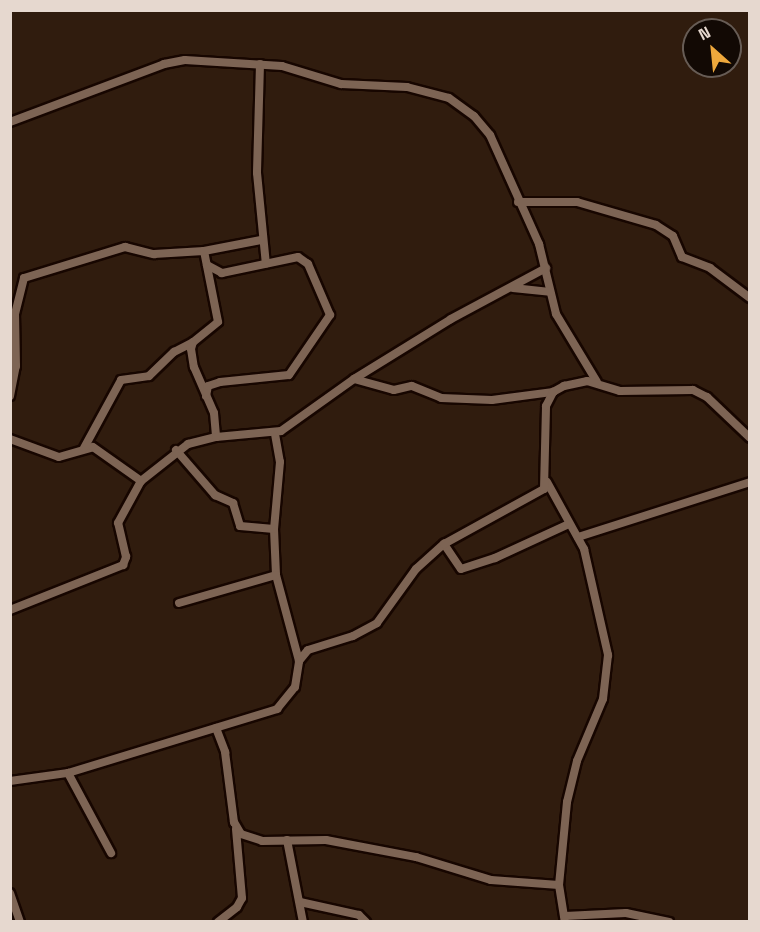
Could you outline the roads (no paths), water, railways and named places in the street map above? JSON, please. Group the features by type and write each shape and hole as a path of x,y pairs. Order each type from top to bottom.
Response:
{"street":[{"path":"10,122 164,64 199,60 282,66 341,84 407,87 449,98 474,116 490,135 546,268 559,322 597,382"},
{"path":"260,64 257,173 261,240 266,264"},
{"path":"518,202 587,204 657,225 673,236 682,256 710,268 750,298"},
{"path":"10,396 16,366 15,314 24,278 125,247 154,254 204,251 261,240"},
{"path":"84,448 120,380 131,376 149,376 174,352 192,343 218,322 204,251"},
{"path":"206,396 208,386 220,382 290,375 329,318 330,310 302,259 282,257 266,264 222,273 207,265"},
{"path":"10,610 123,565 126,557 118,523 141,481 176,450 216,437 275,434 294,424 354,379 451,319 513,288 546,268"},
{"path":"513,288 550,292"},
{"path":"192,343 194,367 214,413 216,437"},
{"path":"354,379 394,390 412,386 441,398 492,400 553,392 575,381 597,382 620,391 693,390 706,397 750,438"},
{"path":"553,392 546,406 547,482 578,537 593,574 607,642 608,672 603,699 571,782 559,885 565,919 626,913 669,921"},
{"path":"10,781 68,773 264,715 284,704 295,687 298,662 276,575 274,529 280,462 275,434"},
{"path":"10,439 54,456 84,448 101,450 141,481"},
{"path":"176,450 215,495 233,503 240,526 274,529"},
{"path":"298,662 308,650 353,636 377,623 416,569 444,544 533,497 547,482"},
{"path":"578,537 750,482"},
{"path":"444,544 460,569 495,558 569,524"},
{"path":"178,603 276,575"},
{"path":"216,728 225,752 236,829 242,898 237,908 218,921"},
{"path":"68,773 111,853"},
{"path":"236,829 262,841 287,840 346,844 416,857 491,880 559,885"},
{"path":"287,840 303,921"},
{"path":"10,893 20,921"},
{"path":"300,902 359,915 366,921"}]}
